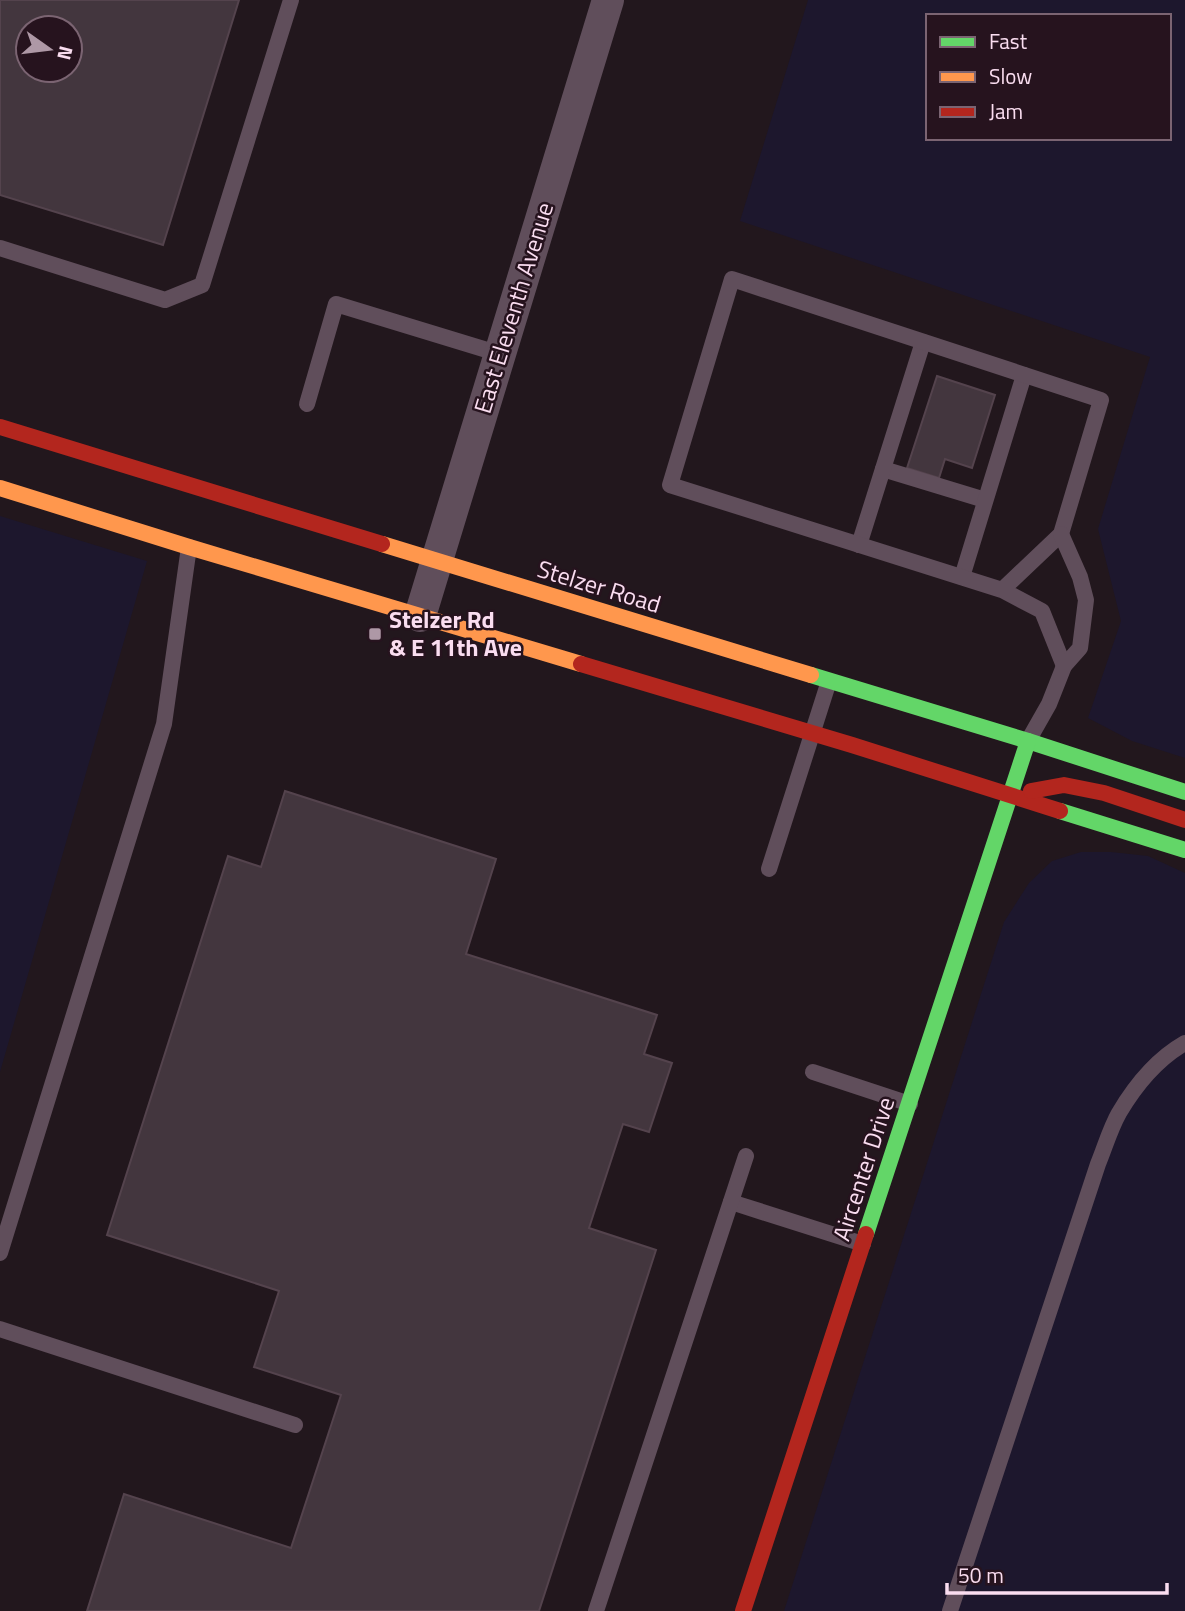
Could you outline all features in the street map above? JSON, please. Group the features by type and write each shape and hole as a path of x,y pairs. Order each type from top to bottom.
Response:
{"main road":[{"name":"Stelzer Road","path":"0,426 1028,741 1185,792"},
{"path":"0,488 813,733 1185,850"},
{"name":"Aircenter Drive","path":"743,1611 1028,741"},
{"path":"1011,794 1065,785 1104,793 1185,820"}],"street":[{"name":"East Eleventh Avenue","path":"420,616 608,0"}],"lane":[{"path":"0,248 165,299 202,285 291,0"},
{"path":"1002,590 1061,534 1101,400 732,279 670,485 1002,590 1042,611 1064,667"},
{"path":"307,404 336,304 500,354"},
{"path":"859,545 923,342"},
{"path":"962,577 1024,375"},
{"path":"883,468 985,500"},
{"path":"1028,741 1049,704 1064,667 1080,648 1086,600 1080,577 1061,534"},
{"path":"0,1253 164,724 189,547"},
{"path":"769,869 829,681"},
{"path":"950,1611 1108,1139 1118,1115 1143,1077 1185,1043"},
{"path":"813,1072 910,1104"},
{"path":"596,1611 746,1156"},
{"path":"731,1202 863,1244"},
{"path":"0,1329 295,1425"}],"shaded area":[{"path":"808,0 1185,0 1185,758 1132,741 1088,718 1121,621 1098,529 1150,357 740,221"},
{"path":"0,516 147,561 0,1072"},
{"path":"1081,852 1148,856 1185,873 1185,1611 784,1611 1004,922 1029,883 1052,861"}],"building":[{"path":"0,0 239,0 163,245 0,195"},
{"path":"937,376 995,395 972,468 945,459 939,478 907,468"},
{"path":"285,791 496,859 466,954 657,1015 644,1054 672,1063 649,1132 623,1124 589,1228 656,1250 539,1611 87,1611 124,1494 291,1548 341,1395 254,1367 279,1291 107,1235 228,856 261,867"}],"traffic: fast":[{"path":"811,675 1185,792"},
{"path":"866,1234 1028,741"},
{"path":"1060,811 1185,850"}],"traffic: slow":[{"path":"0,488 581,664"},
{"path":"382,544 811,675"}],"traffic: jam":[{"path":"0,427 382,544"},
{"path":"581,664 1060,811"},
{"path":"1031,791 1064,785 1104,793 1185,820"},
{"path":"743,1611 866,1234"}],"place":[{"name":"Stelzer Rd & E 11th Ave","path":"375,634"}]}
